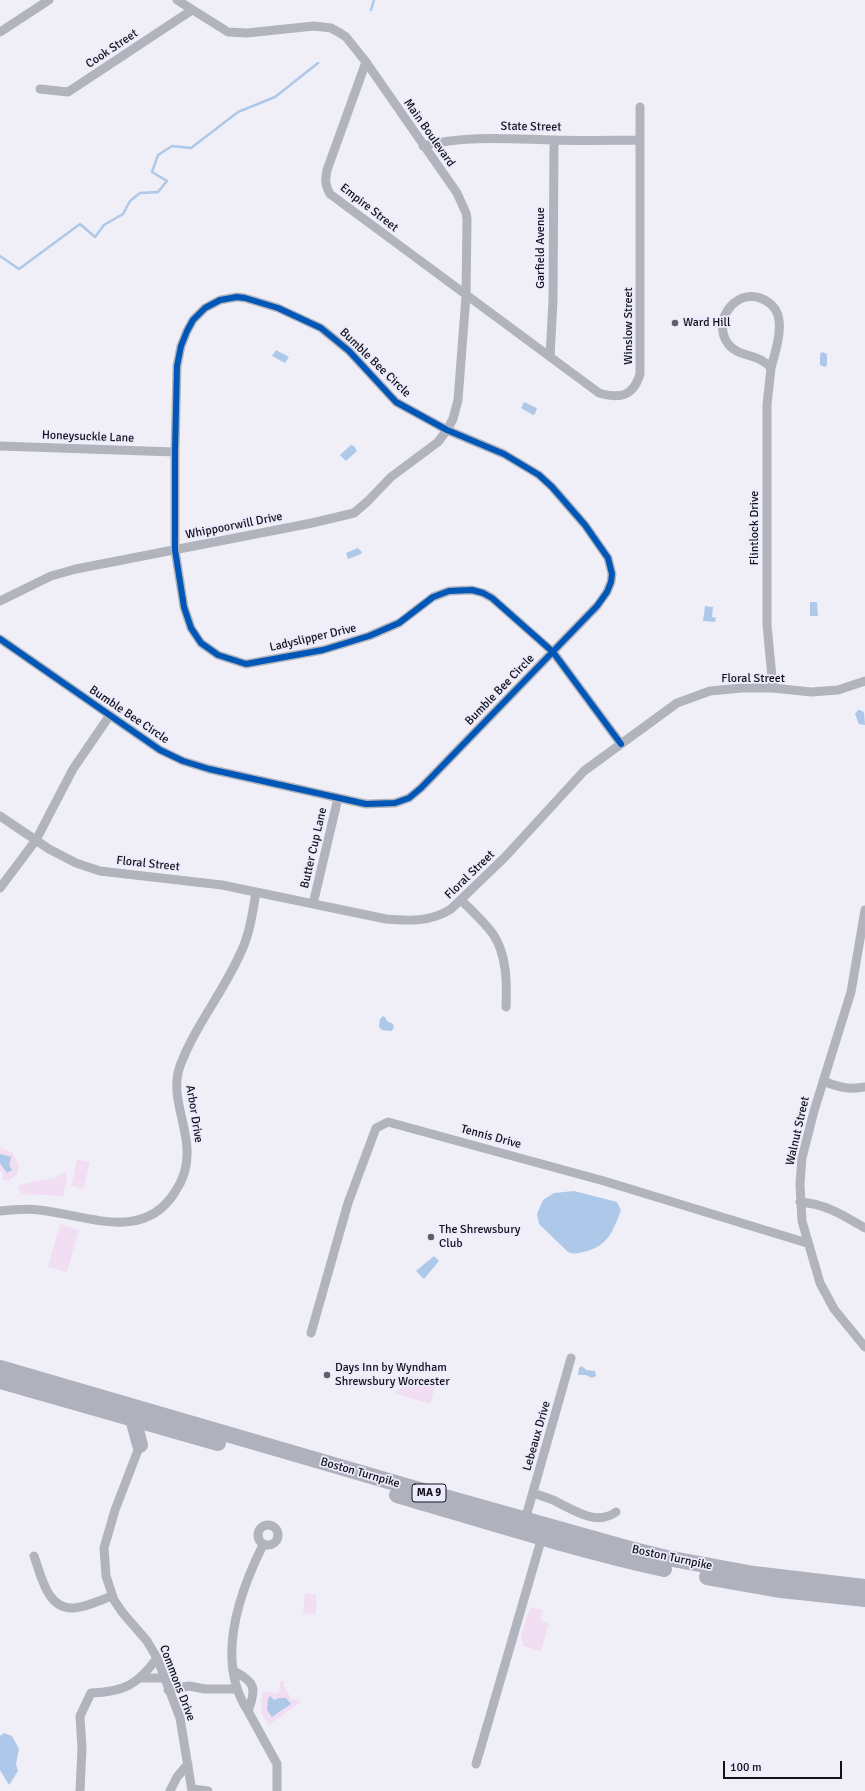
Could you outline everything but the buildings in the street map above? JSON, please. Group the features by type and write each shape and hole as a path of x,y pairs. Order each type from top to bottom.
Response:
{"highway":[{"name":"Boston Turnpike","path":"0,1368 525,1520 667,1558 754,1574 865,1587"},
{"name":"Boston Turnpike","path":"0,1381 542,1537 620,1558 679,1572 781,1590 865,1599"},
{"path":"133,1419 140,1445"},
{"path":"140,1445 158,1426"}],"street":[{"path":"0,32 49,0"},
{"name":"Main Boulevard","path":"177,0 222,29 231,33 247,33 313,26 331,28 346,37 366,62 457,193 466,213 468,237 466,296 458,400 453,419 448,430"},
{"name":"Cook Street","path":"40,90 68,92 192,10"},
{"name":"Empire Street","path":"366,62 327,170 325,179 326,186 330,194 338,201 466,296"},
{"name":"Winslow Street","path":"466,296 599,393 611,397 619,397 633,390 639,380 640,374 640,107"},
{"name":"State Street","path":"423,146 440,141 508,138 554,140 640,140"},
{"name":"Garfield Avenue","path":"550,357 553,300 554,140"},
{"name":"Flintlock Drive","path":"771,368 763,360 734,349 729,345 724,336 723,323 728,311 735,301 743,297 749,296 763,299 775,308 779,318 779,330 771,368 767,405 767,625 773,688"},
{"name":"Bumble Bee Circle","path":"0,639 160,750 183,762 338,798 379,805 395,803 409,798 421,788 597,606 607,592 612,574 608,558 585,525 552,487 539,475 504,454 448,430 396,402 349,351 321,328 278,308 237,297 220,300 205,308 193,320 181,346 177,366 175,550"},
{"name":"Whippoorwill Drive","path":"0,600 52,576 76,569 312,523 354,513 391,477 432,448 448,430"},
{"name":"Honeysuckle Lane","path":"0,446 175,452"},
{"name":"Ladyslipper Drive","path":"175,550 184,607 191,628 197,638 210,650 218,655 242,664 323,650 369,636 399,622 438,595 449,591 472,590 483,593 492,598 553,652 621,744"},
{"name":"Floral Street","path":"0,816 36,840 76,863 100,871 222,885 386,919 405,921 427,919 444,914 461,900 505,857 584,771 684,699 710,691 742,688 773,688 799,692 838,690 865,681"},
{"path":"0,888 36,840 73,769 110,715"},
{"name":"Butter Cup Lane","path":"313,904 338,798"},
{"name":"Arbor Drive","path":"0,1211 39,1210 91,1220 116,1222 130,1221 146,1218 158,1211 172,1198 184,1174 187,1160 186,1139 176,1093 179,1068 194,1035 228,978 244,946 252,919 256,892"},
{"path":"461,900 489,929 499,946 505,974 506,1007"},
{"name":"Walnut Street","path":"865,910 851,992 823,1081 802,1158 800,1202 802,1222 807,1243 820,1283 834,1309 865,1347"},
{"path":"823,1081 841,1088 853,1089 865,1087"},
{"name":"Tennis Drive","path":"311,1333 348,1203 363,1159 376,1128 388,1122 582,1175 807,1243"},
{"path":"800,1202 816,1204 833,1210 865,1228"},
{"name":"Lebeaux Drive","path":"525,1520 571,1358"},
{"name":"Commons Drive","path":"140,1445 115,1510 104,1548 106,1576 112,1596 122,1612 147,1641 157,1658 180,1718 192,1790"},
{"path":"533,1493 557,1502 570,1510 595,1518 606,1517 616,1512"},
{"path":"476,1764 542,1537"},
{"path":"263,1545 254,1564 235,1621 232,1647 237,1689 242,1702 248,1710 277,1764 277,1791"},
{"path":"34,1556 45,1586 56,1604 74,1608 112,1596"},
{"path":"142,1678 157,1658"},
{"path":"234,1671 246,1678 252,1684 253,1694 248,1710"},
{"path":"80,1791 82,1748 80,1716 91,1693 116,1691 142,1678 164,1678"},
{"path":"168,1690 189,1686 205,1689 237,1689"},
{"path":"170,1791 177,1777 188,1764"},
{"path":"192,1790 208,1791"}],"shaded area":[{"path":"0,1146 2,1149 12,1152 19,1165 17,1175 8,1181 2,1179 3,1174 0,1170"},
{"path":"77,1159 90,1162 83,1189 71,1186"},
{"path":"66,1173 67,1179 63,1196 23,1194 19,1190 19,1185 58,1177 58,1174"},
{"path":"60,1224 79,1230 67,1272 48,1267"},
{"path":"409,1375 436,1383 430,1404 394,1393 407,1384"},
{"path":"305,1593 316,1595 317,1603 315,1615 303,1613"},
{"path":"530,1607 543,1610 540,1620 549,1623 541,1651 523,1646 521,1637"},
{"path":"280,1681 284,1681 284,1686 292,1700 298,1699 301,1702 269,1725 261,1713 262,1692 279,1693"}],"water":[{"path":"276,350 289,357 285,363 272,356"},
{"path":"822,352 827,354 827,365 825,367 820,365 820,354"},
{"path":"524,402 537,408 535,414 533,415 521,408"},
{"path":"351,445 354,446 357,451 346,461 340,455"},
{"path":"358,548 362,552 361,554 348,559 346,553"},
{"path":"810,602 817,602 818,616 810,616"},
{"path":"705,606 713,607 712,617 716,618 715,622 703,621"},
{"path":"858,710 864,712 865,725 859,724 855,714"},
{"path":"383,1016 387,1021 393,1024 394,1028 391,1031 382,1030 379,1027 380,1019"},
{"path":"0,1154 11,1157 9,1165 12,1170 7,1173 0,1163"},
{"path":"574,1191 617,1202 621,1210 612,1231 604,1242 591,1250 574,1254 568,1252 539,1224 537,1214 543,1200 554,1193"},
{"path":"434,1256 439,1261 424,1279 416,1271"},
{"path":"582,1366 586,1370 595,1371 596,1376 592,1378 586,1375 578,1375 579,1368"},
{"path":"270,1696 274,1700 286,1698 291,1704 272,1717 267,1710 268,1699"},
{"path":"4,1733 12,1736 19,1749 16,1764 18,1771 9,1785 0,1770 0,1736"}],"waterway":[{"path":"371,10 374,0"},
{"path":"0,256 19,269 80,224 95,237 104,225 123,214 130,201 140,193 158,192 167,181 152,172 158,155 172,146 191,148 238,112 275,97 318,63"}],"cycle path":[{"path":"0,639 160,750 183,761 209,769 366,804 395,803 409,798 421,788 597,606 607,592 611,582 612,574 608,558 585,525 552,487 539,475 504,454 447,430 396,402 349,351 321,328 278,308 245,298 237,297 220,300 205,308 193,320 187,331 181,346 177,366 175,550 184,607 191,628 201,643 218,655 246,664 323,650 369,636 399,623 433,597 449,591 472,590 483,593 492,598 553,652 621,744"}],"place":[{"name":"Ward Hill","path":"675,323"},
{"name":"The Shrewsbury Club","path":"431,1237"},
{"name":"Days Inn by Wyndham Shrewsbury Worcester","path":"327,1375"}]}
